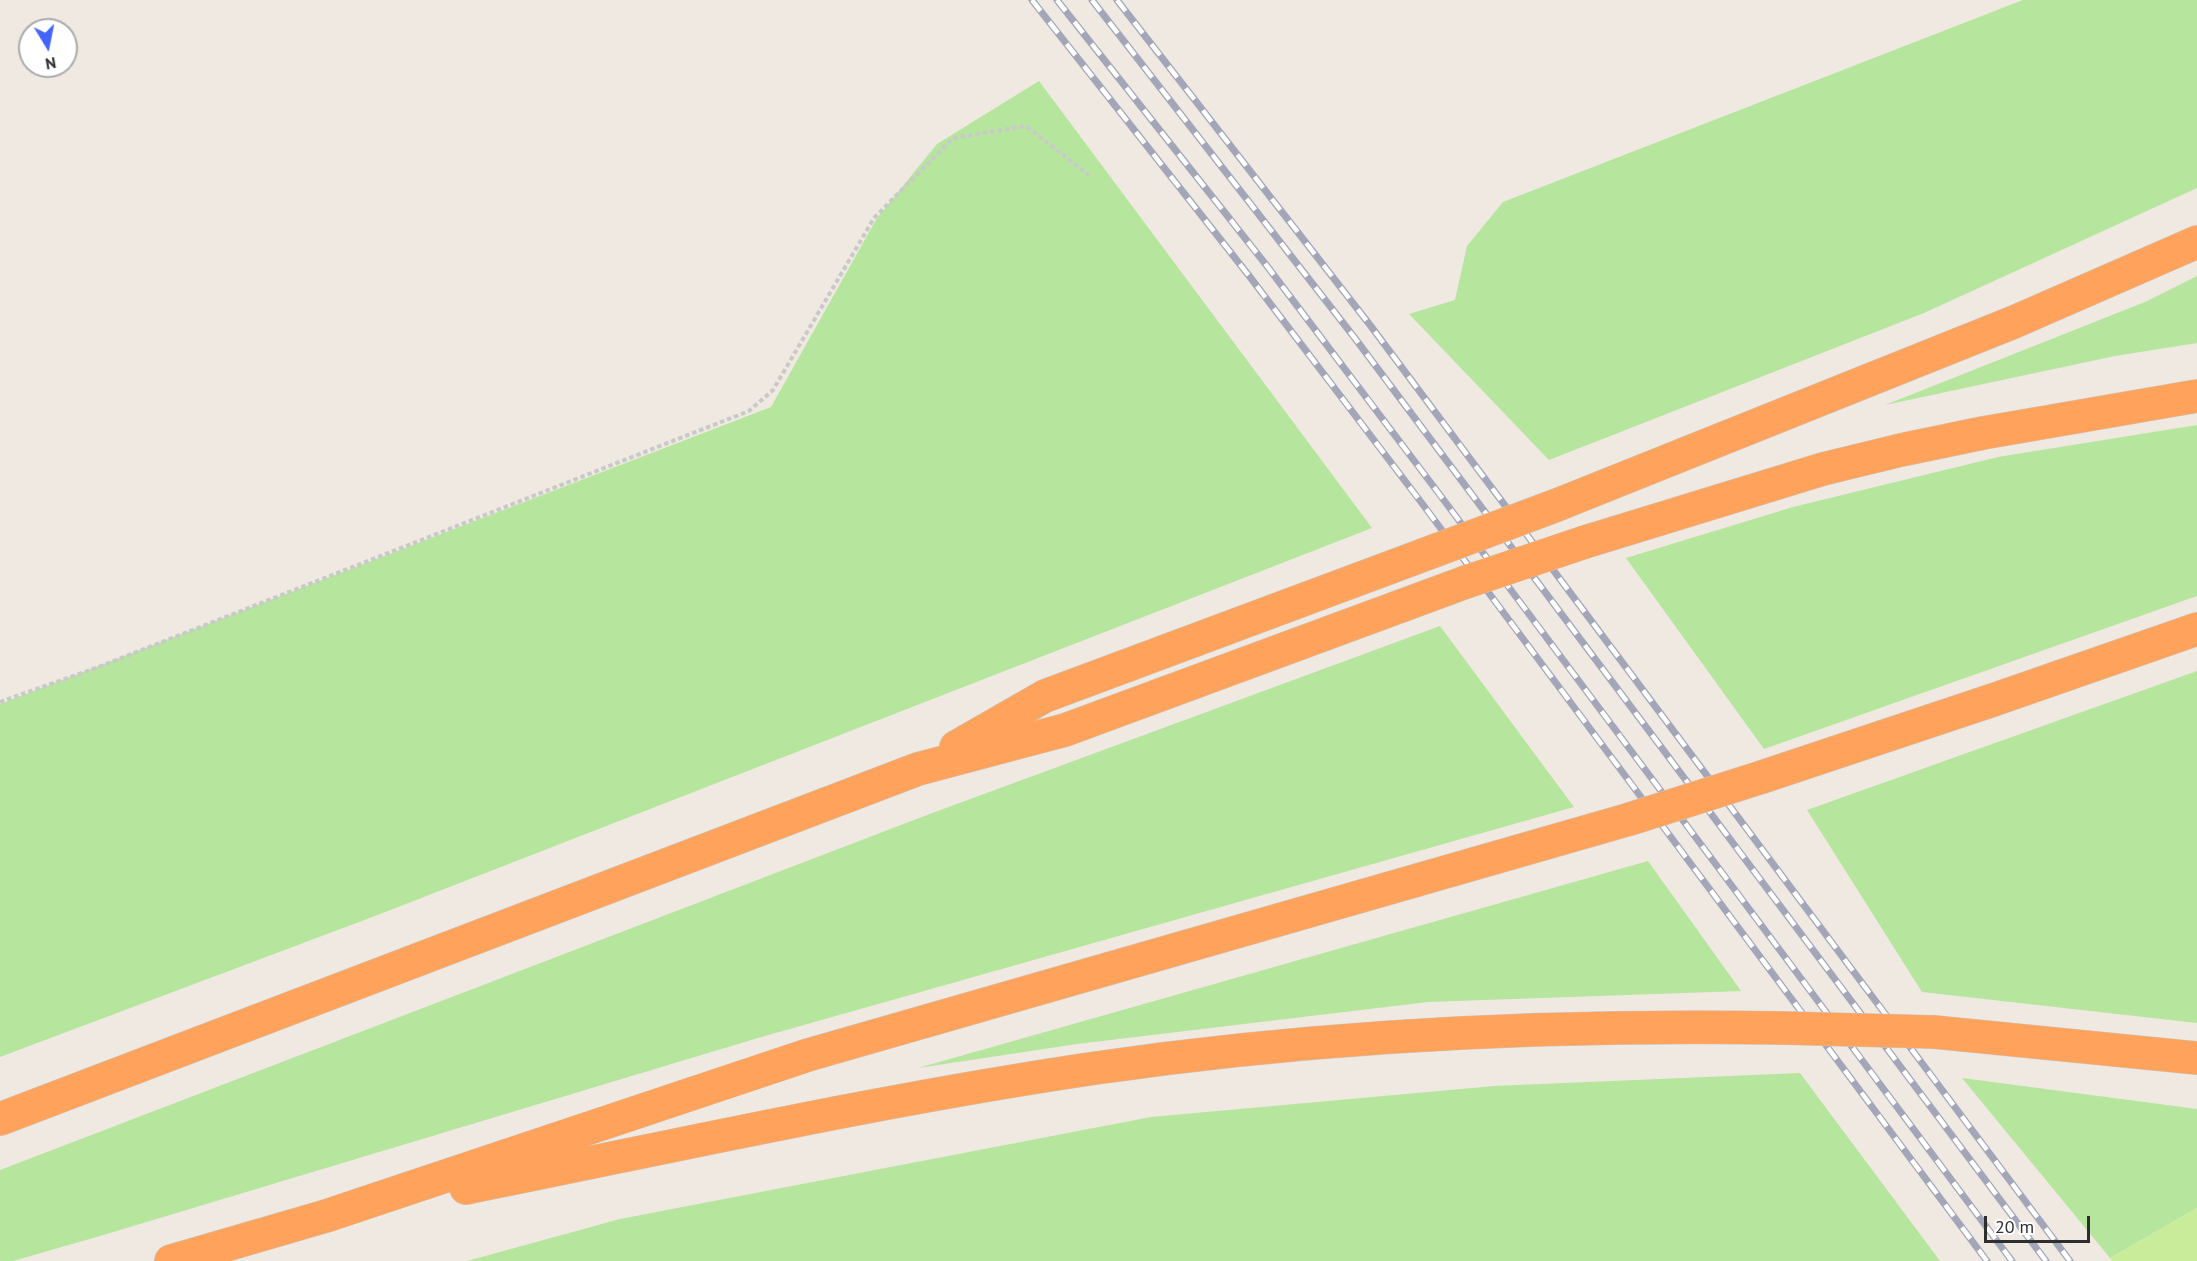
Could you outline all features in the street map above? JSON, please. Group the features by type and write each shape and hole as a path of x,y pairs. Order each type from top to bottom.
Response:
{"highway":[{"path":"918,769 1045,696 1557,505 2014,322 2197,242"},
{"path":"0,1119 918,769 1065,730 1466,582 1586,542 1822,469 1901,450 1983,433 2197,396"},
{"path":"171,1261 326,1216 808,1055 1630,819 1993,700 2197,629"},
{"path":"326,1216 870,1108 1097,1068 1239,1051 1404,1037 1595,1029 1783,1028 1934,1032 2197,1058"}],"path":[{"path":"0,702 96,668 749,411 773,390 874,218 954,138 1026,126 1089,175"}],"green space":[{"path":"2023,0 2197,0 2197,188 1924,313 1549,460 1409,314 1455,300 1467,246 1503,202"},
{"path":"1039,81 1372,528 375,916 0,1057 0,704 771,407 877,218 937,144"},
{"path":"2197,276 2197,343 2115,356 1885,405 2145,302"},
{"path":"2197,425 2197,596 1764,749 1626,558 1793,507 1998,457"},
{"path":"1440,626 1574,807 758,1038 100,1236 13,1261 0,1261 0,1170 927,815"},
{"path":"2197,671 2197,1023 1922,992 1807,810"},
{"path":"1648,861 1741,991 1428,1002 1077,1044 918,1068"},
{"path":"1800,1073 1940,1261 467,1261 620,1219 1151,1117 1494,1086"},
{"path":"1962,1078 2197,1109 2197,1208 2110,1258"},
{"path":"2197,1208 2197,1261 2112,1261 2110,1258"}],"railway":[{"path":"1032,0 1250,277 1421,502 1987,1261"},
{"path":"1057,0 1267,266 2012,1261"},
{"path":"1092,0 1354,337 2046,1261"},
{"path":"1117,0 1370,325 2070,1261"}]}
